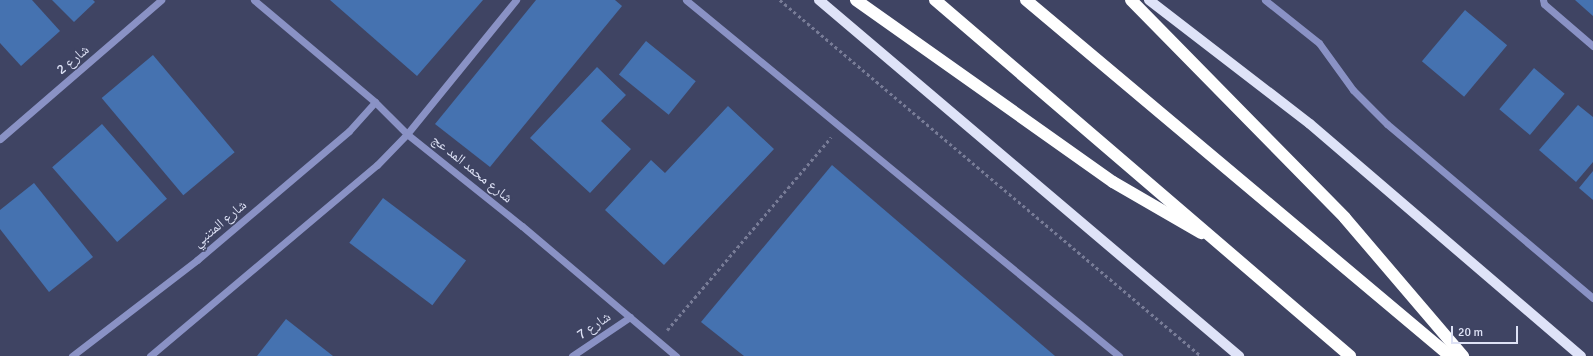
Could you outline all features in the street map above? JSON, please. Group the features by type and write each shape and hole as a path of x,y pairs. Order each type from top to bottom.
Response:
{"highway":[{"path":"856,0 1113,182 1229,250"},
{"path":"935,0 1229,250 1350,356"},
{"path":"1026,0 1450,356"},
{"path":"1131,0 1345,218 1463,356"}],"main road":[{"path":"819,0 1239,356"},
{"path":"1149,0 1310,124 1581,356"}],"street":[{"name":"شارع 2","path":"0,139 161,0"},
{"name":"شارع محمد المد عج","path":"254,0 375,102 407,134 522,226 676,356"},
{"path":"150,356 377,165 407,134 516,0"},
{"path":"686,0 1119,356"},
{"path":"1265,0 1319,43 1353,90 1387,124 1593,298"},
{"path":"1543,0 1544,4 1593,46"},
{"name":"شارع المتنبي","path":"72,356 197,260 349,131 375,102"},
{"name":"شارع 7","path":"572,356 630,317"}],"path":[{"path":"780,0 1201,356"},
{"path":"658,341 840,126"}],"building":[{"path":"0,0 32,0 60,31 21,66 0,43"},
{"path":"52,0 93,0 95,2 74,22"},
{"path":"330,0 483,0 417,76"},
{"path":"536,0 615,0 622,6 490,167 435,124"},
{"path":"1575,0 1593,0 1593,16"},
{"path":"1465,10 1507,45 1464,97 1422,61"},
{"path":"646,41 696,81 669,115 619,74"},
{"path":"153,55 235,152 183,195 102,98"},
{"path":"597,67 626,95 601,121 631,149 590,193 530,138"},
{"path":"1534,68 1565,94 1530,135 1499,109"},
{"path":"1578,105 1593,117 1593,162 1576,182 1539,150"},
{"path":"728,106 774,149 664,265 605,210 651,160 665,173"},
{"path":"102,124 167,199 117,242 52,167"},
{"path":"832,165 1055,356 744,356 701,322"},
{"path":"1593,171 1593,200 1579,188"},
{"path":"34,183 93,257 49,292 0,229 0,210"},
{"path":"383,198 466,261 432,305 349,243"},
{"path":"286,319 333,356 257,356"}]}
